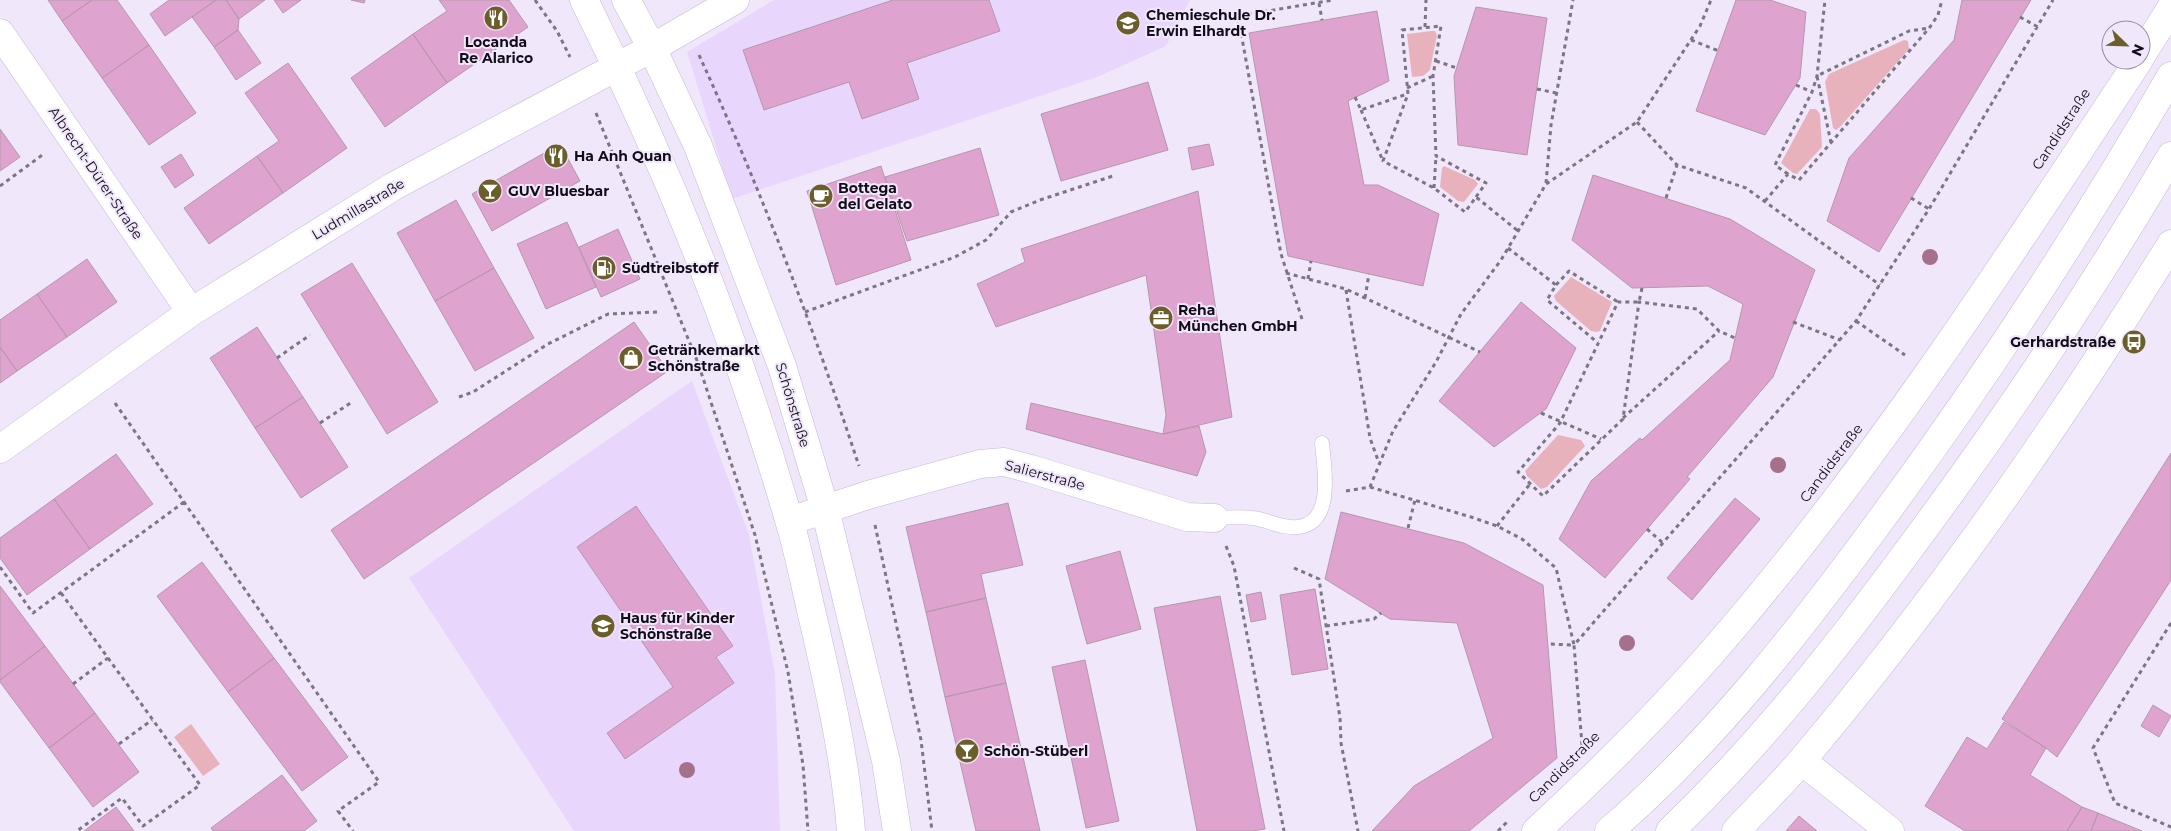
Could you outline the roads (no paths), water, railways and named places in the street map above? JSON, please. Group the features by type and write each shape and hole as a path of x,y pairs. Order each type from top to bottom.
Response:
{"main road":[{"path":"584,0 618,66 654,146 726,324 790,521 834,706 850,831"},
{"name":"Schönstraße","path":"626,0 652,48 698,146 782,366 825,509 886,761 897,831"},
{"name":"Ludmillastraße","path":"0,449 191,312 394,186 652,48 735,0"},
{"path":"2151,40 2171,8"},
{"name":"Albrecht-Dürer-Straße","path":"0,33 191,312"},
{"path":"1536,831 1611,759 1685,682 1737,625 1783,569 1868,459 1942,357 2132,70"},
{"path":"1609,831 1702,744 1777,656 1916,472 1989,369 2067,250 2171,76"},
{"path":"1670,831 1705,798 1780,716 1849,630 1899,563 2022,392 2099,274 2171,156"},
{"path":"1736,831 1802,761 1884,660 1978,536 2070,402 2171,244"},
{"name":"Salierstraße","path":"790,521 980,464 1004,462 1187,518 1214,518"},
{"path":"1802,761 1890,831"}],"lane":[{"path":"1214,518 1253,517 1279,525 1298,527 1306,525 1318,514 1326,494 1322,443"}],"place":[{"name":"Locanda Re Alarico","path":"496,18"},
{"name":"Chemieschule Dr. Erwin Elhardt","path":"1128,23"},
{"name":"Ha Anh Quan","path":"556,156"},
{"name":"GUV Bluesbar","path":"490,191"},
{"name":"Bottega del Gelato","path":"821,196"},
{"name":"Südtreibstoff","path":"604,268"},
{"name":"Reha München GmbH","path":"1161,318"},
{"name":"Gerhardstraße","path":"2134,342"},
{"name":"Getränkemarkt Schönstraße","path":"631,358"},
{"name":"Haus für Kinder Schönstraße","path":"603,626"},
{"name":"Schön-Stüberl","path":"967,751"}]}
